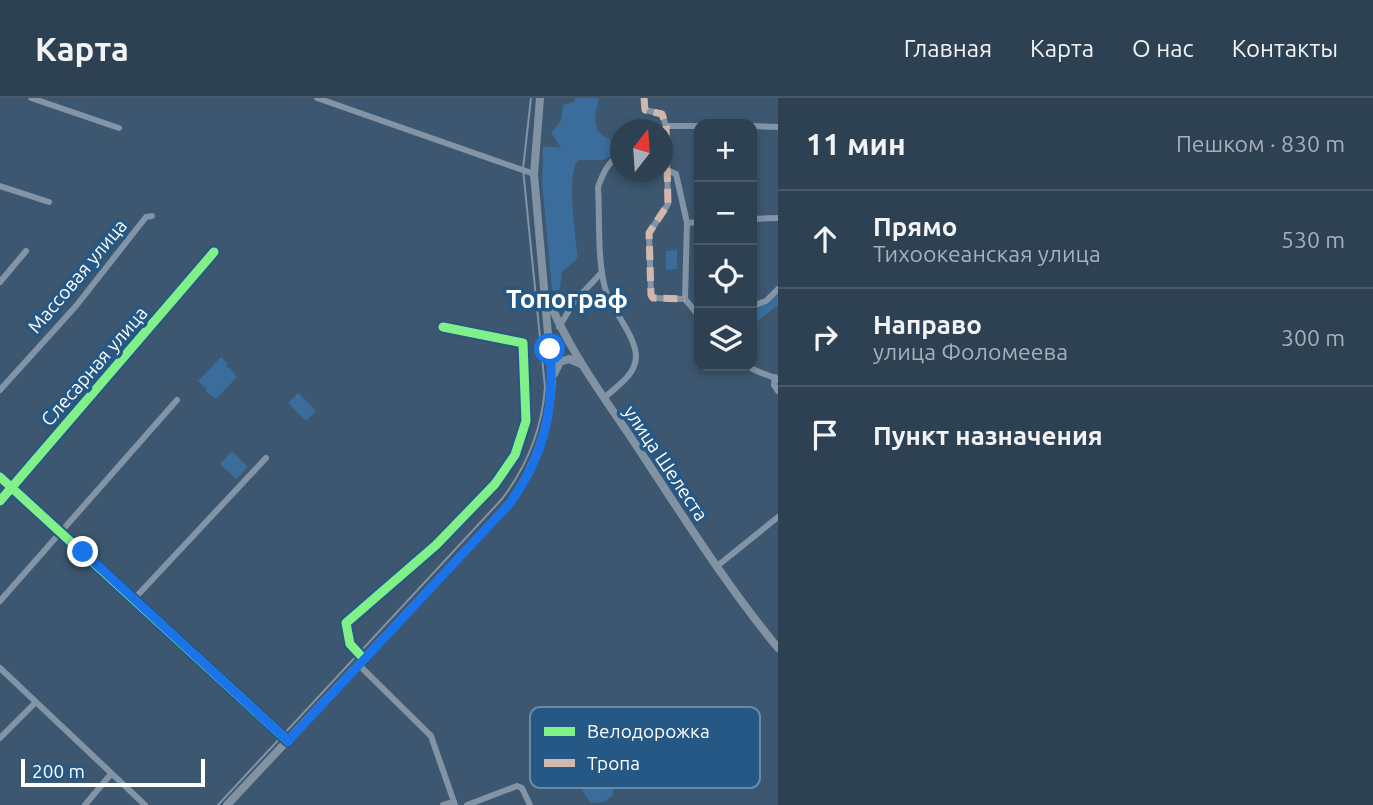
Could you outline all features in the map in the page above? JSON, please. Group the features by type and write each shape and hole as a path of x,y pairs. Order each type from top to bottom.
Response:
{"main road":[{"path":"227,805 510,503 520,490 540,448 551,410 552,380 534,174 540,98"},
{"name":"улица Шелеста","path":"544,286 559,327 604,398 716,567 776,642"},
{"path":"552,380 560,362 569,359 584,367"}],"street":[{"path":"31,98 119,128"},
{"path":"317,98 534,174"},
{"path":"644,98 645,110 663,114 664,119"},
{"path":"673,126 694,126"},
{"path":"757,127 778,127"},
{"path":"604,398 632,372 636,357 634,344 608,297 602,272 598,187 602,174 610,164"},
{"path":"673,173 676,174 687,223 685,299 694,310"},
{"path":"667,182 668,204 649,233 649,288 653,298 685,299"},
{"path":"0,186 49,202"},
{"name":"Массовая улица","path":"0,390 76,306 146,217 152,216"},
{"path":"757,219 778,218"},
{"path":"687,223 694,222"},
{"path":"0,282 26,251"},
{"name":"Слесарная улица","path":"0,501 214,252"},
{"path":"559,327 574,302 602,272"},
{"path":"757,304 778,289"},
{"path":"443,327 523,343 526,422 516,455 495,484 436,545 346,623 351,644 362,662 431,736 454,803 443,805"},
{"path":"754,371 776,378 778,391"},
{"path":"0,601 177,400"},
{"path":"134,599 267,458"},
{"path":"0,477 288,741"},
{"path":"716,567 778,517"},
{"path":"0,668 145,805"},
{"path":"0,738 35,703"},
{"path":"85,805 111,774"},
{"path":"467,805 517,786 522,788 530,805"}],"shaded area":[{"path":"575,98 599,98 595,116 597,128 610,139 610,156 603,160 579,160 575,167 572,206 578,258 562,272 560,289 556,293 552,289 542,182 543,146 561,148 551,133 561,120 563,105 574,102"},
{"path":"677,250 677,269 666,270 666,251"},
{"path":"778,289 778,305 757,322 757,309"},
{"path":"221,357 228,364 225,367 230,368 237,377 216,399 206,392 207,387 198,381"},
{"path":"298,393 316,411 306,421 288,403"},
{"path":"232,451 248,467 236,479 220,464"},
{"path":"582,788 612,788 613,795 604,802 591,803"}],"tram line":[{"path":"218,805 502,499 526,460 541,418 545,387 523,169 531,98"}],"marked path":[{"path":"644,98 645,110 662,114 666,126 668,204 649,233 651,295 653,298 685,299"}],"cycle path":[{"path":"0,501 214,252"},
{"path":"364,659 350,644 346,623 436,545 495,484 515,455 526,421 523,343 443,327"},
{"path":"0,477 288,741"}],"district":[{"name":"Топограф","path":"567,298"}],"route":[{"path":"83,552 288,741 520,490 540,448 551,410 550,349"}]}
